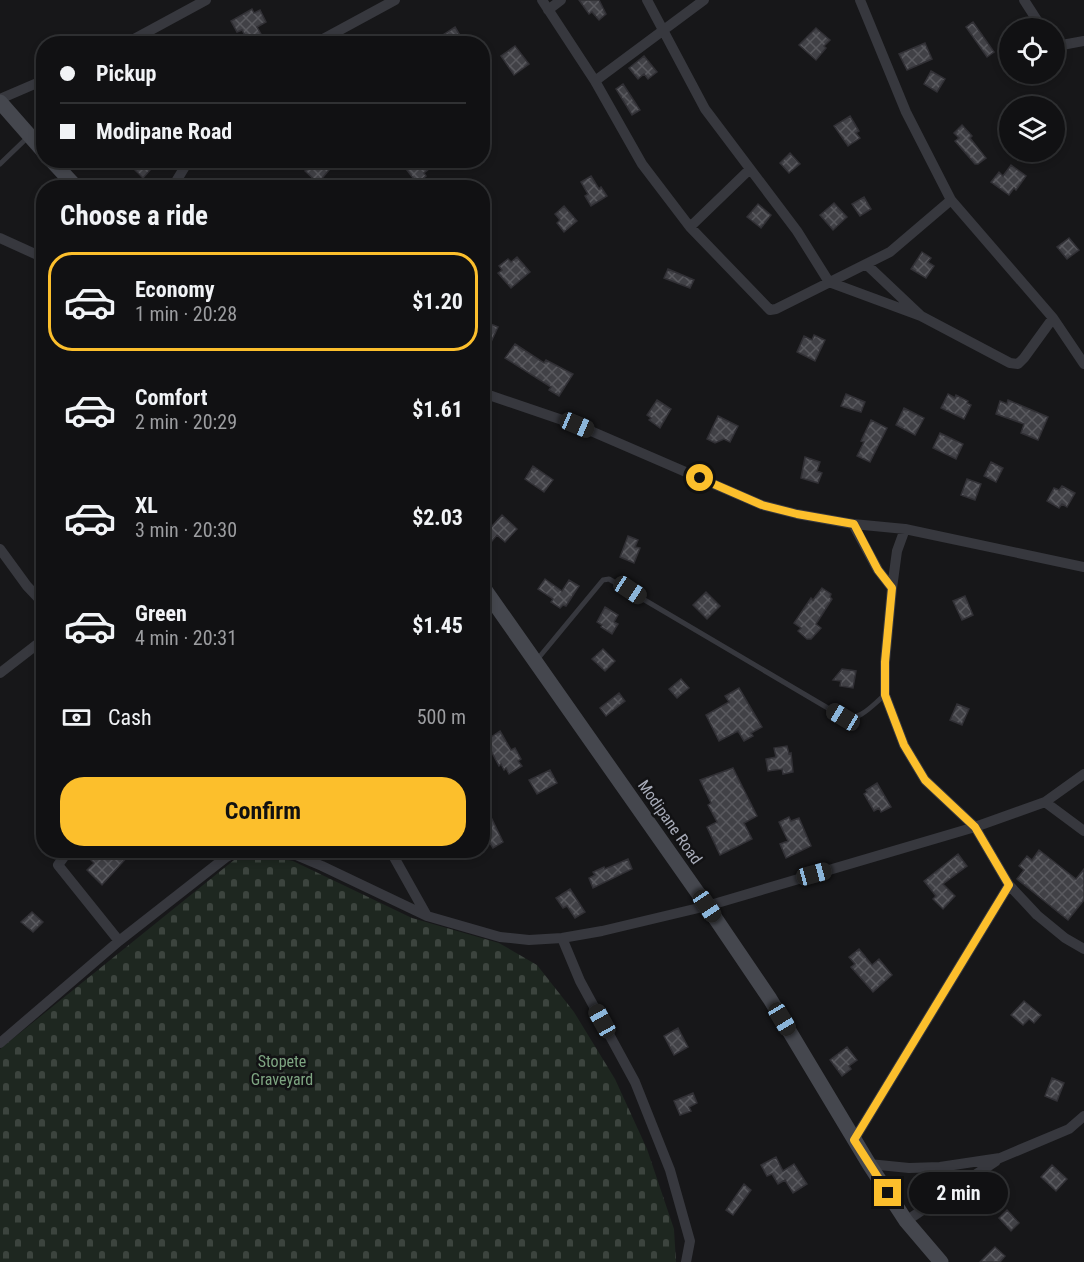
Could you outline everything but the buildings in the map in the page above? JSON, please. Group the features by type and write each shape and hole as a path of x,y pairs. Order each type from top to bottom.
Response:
{"main road":[{"path":"0,101 36,143"},
{"path":"58,168 70,180"},
{"name":"Modipane Road","path":"490,597 770,999 868,1164 906,1221 940,1262"}],"street":[{"path":"140,36 206,0"},
{"path":"329,36 396,0"},
{"path":"561,0 545,5 595,81 642,164 690,227 770,310 890,252 951,200"},
{"path":"647,0 664,28 705,109 797,231 829,282 921,316 1010,363 1018,364 1024,358 1053,318"},
{"path":"595,81 704,0"},
{"path":"860,0 906,112 951,200 1053,318 1084,364"},
{"path":"1024,0 1036,18"},
{"path":"1065,44 1084,41"},
{"path":"0,101 36,84"},
{"path":"690,227 749,170"},
{"path":"1,241 36,255"},
{"path":"866,264 921,316"},
{"path":"490,395 577,425 762,505 854,524 905,529 1084,567"},
{"path":"854,524 878,570 892,588"},
{"path":"905,529 897,551 885,662 885,695 904,745 925,780 975,827 1009,885 1037,915 1065,938 1084,949"},
{"path":"0,549 36,594"},
{"path":"0,673 36,645"},
{"path":"303,858 427,916 500,938 529,940 562,938 707,906 975,827 1045,802 1084,774"},
{"path":"1045,802 1084,831"},
{"path":"63,858 58,865 119,941"},
{"path":"0,1042 119,941 225,858"},
{"path":"394,858 427,916"},
{"path":"854,1140 1009,885"},
{"path":"562,938 580,981 635,1082 665,1159 690,1241 686,1262"},
{"path":"906,1221 1000,1158 1068,1129 1083,1120"},
{"path":"868,1164 909,1168 940,1167 1000,1158"}],"lane":[{"path":"0,164 29,136"},
{"path":"536,661 603,580 609,579 843,717 852,719 860,716 885,695"}],"green space":[{"name":"Stopete Graveyard","path":"237,858 279,858 293,861 412,918 499,943 537,965 574,1012 615,1079 647,1149 674,1229 676,1262 0,1262 0,1049"}],"route":[{"path":"700,478 762,505 854,524 864,547 892,588 885,662 885,695 904,745 925,780 975,827 1009,885 854,1140 888,1193"}]}
